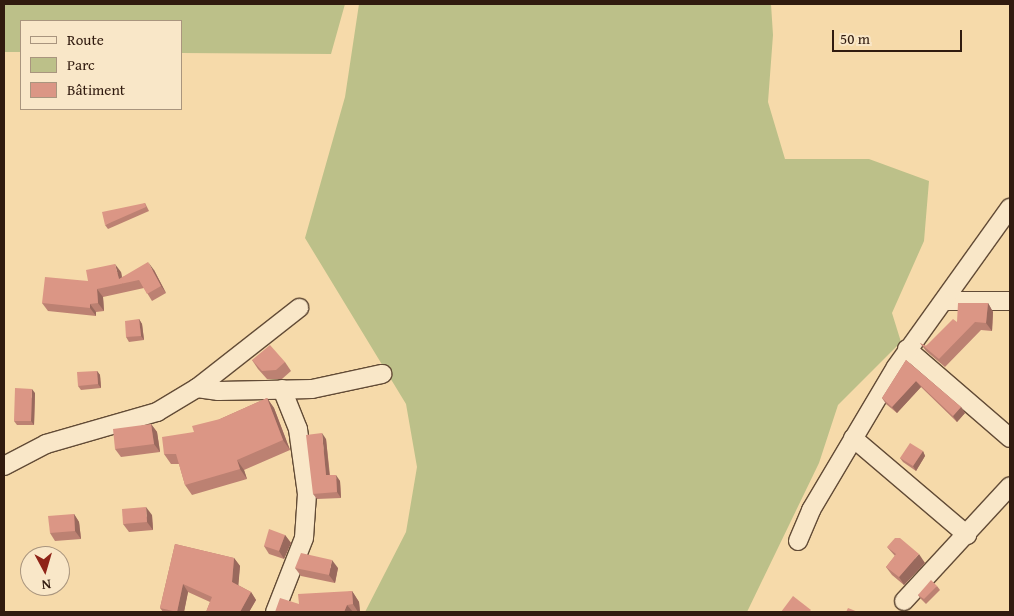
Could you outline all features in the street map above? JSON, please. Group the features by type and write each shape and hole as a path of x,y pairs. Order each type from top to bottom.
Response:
{"street":[{"path":"798,540 811,510 908,350 1010,208"},
{"path":"944,301 1010,302"},
{"path":"4,466 46,444 157,412 197,388 299,308"},
{"path":"908,350 1010,438"},
{"path":"197,388 219,391 312,389 382,374"},
{"path":"275,612 304,538 307,494 298,429 282,389"},
{"path":"853,438 967,535"},
{"path":"904,601 967,535 1010,486"}],"green space":[{"path":"4,4 345,4 331,54 182,53 182,20 20,20 20,52 4,52"},
{"path":"359,4 771,4 773,35 768,102 785,159 869,159 929,181 924,241 892,313 901,342 838,405 819,463 747,612 365,612 406,532 417,467 406,404 305,238 345,97"}],"building":[{"path":"145,203 146,207 105,225 102,212"},
{"path":"148,262 161,286 147,294 139,280 97,289 98,303 90,304 90,308 42,303 45,277 88,281 86,270 115,264 119,279"},
{"path":"958,303 988,303 986,323 975,322 939,359 920,343 926,346 953,319 957,322"},
{"path":"139,319 141,336 126,337 125,321"},
{"path":"270,345 285,362 276,370 262,371 252,360"},
{"path":"906,360 961,407 953,416 916,381 892,407 882,398"},
{"path":"97,371 98,384 78,386 77,372"},
{"path":"15,388 32,389 31,421 14,421"},
{"path":"267,398 283,440 237,460 240,469 185,485 176,454 164,454 162,437 194,432 192,426 220,419"},
{"path":"151,424 154,444 115,449 113,429"},
{"path":"322,433 326,475 336,475 337,492 313,494 306,435"},
{"path":"910,443 923,451 913,466 900,458"},
{"path":"146,507 147,522 123,524 122,509"},
{"path":"74,514 75,531 50,533 48,516"},
{"path":"269,529 285,535 279,551 264,546"},
{"path":"895,538 900,538 919,554 899,577 886,567 896,554 887,547"},
{"path":"175,544 234,558 232,582 251,592 240,612 206,612 212,597 183,584 177,612 160,608"},
{"path":"301,553 332,560 329,575 295,568"},
{"path":"931,580 937,586 924,599 918,595"},
{"path":"352,591 353,604 347,605 344,612 275,612 280,598 299,604 298,594"},
{"path":"793,596 811,610 809,612 781,612"},
{"path":"848,608 858,612 846,612"}]}
